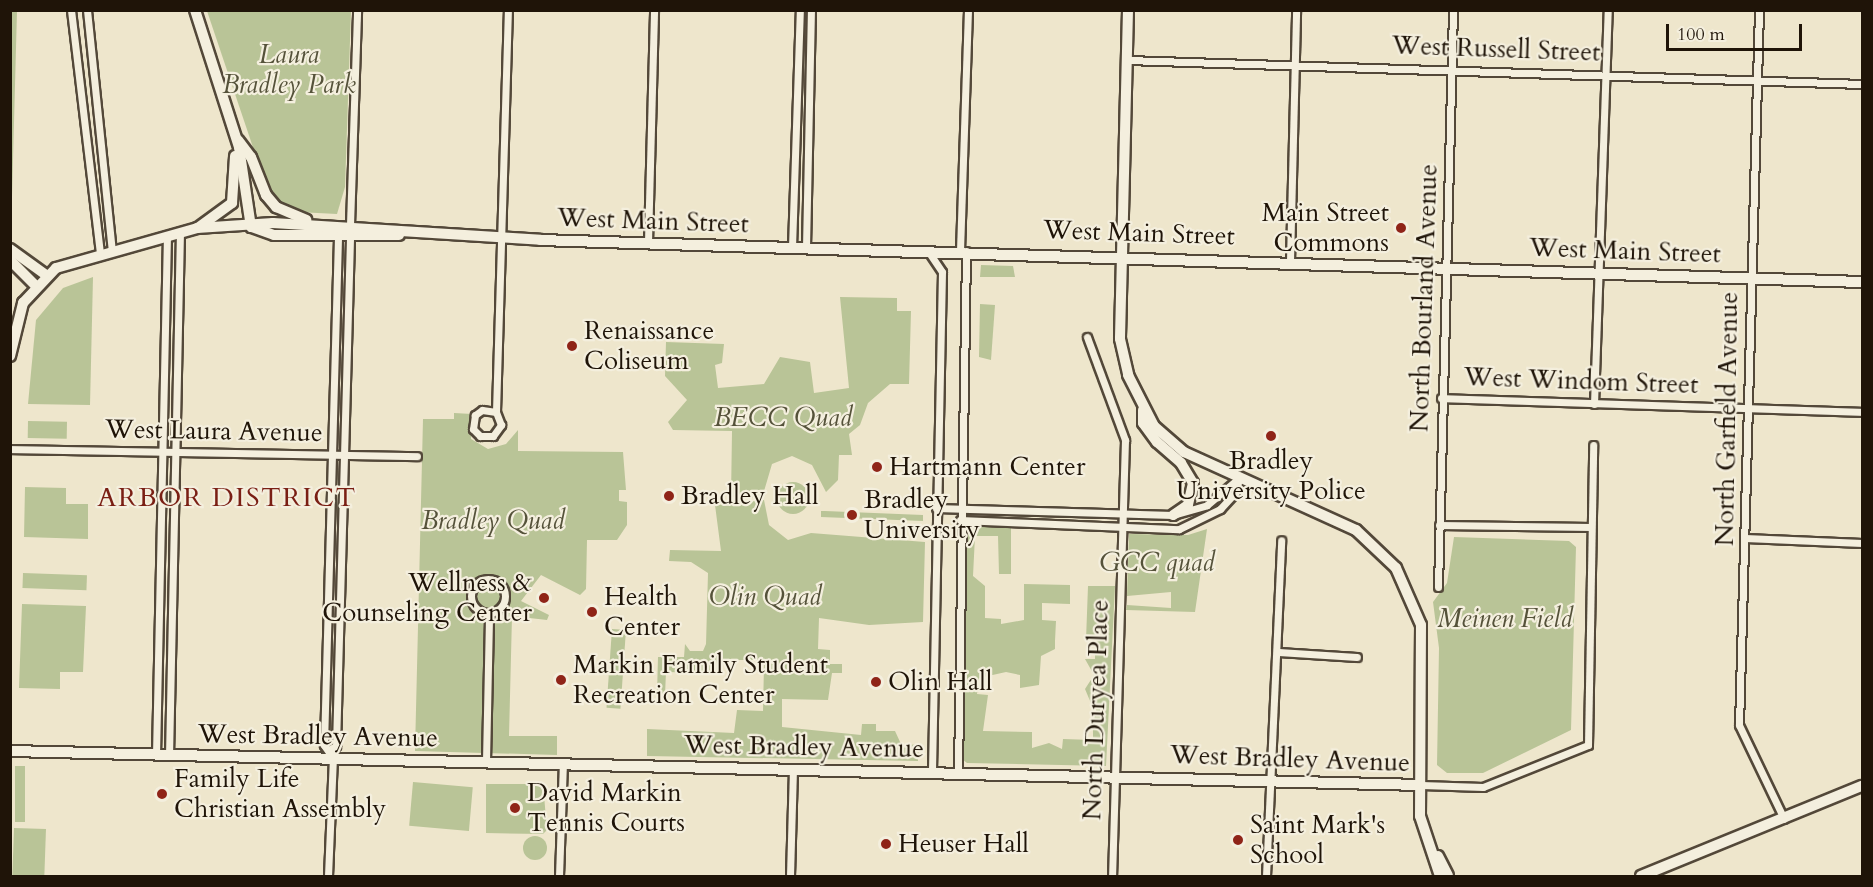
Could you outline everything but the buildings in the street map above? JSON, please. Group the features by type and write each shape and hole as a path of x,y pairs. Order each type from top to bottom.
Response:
{"main road":[{"path":"195,10 236,138 251,227"},
{"path":"1128,10 1120,339 1143,407 1154,426 1184,452 1356,530 1386,556 1410,592 1424,653 1420,785 1425,836 1440,876"},
{"path":"236,138 276,207 320,225"},
{"path":"197,228 232,203 236,138"},
{"name":"West Main Street","path":"41,280 100,253 197,228 350,225 414,233 502,238 928,251 1122,254 1863,282"},
{"name":"West Main Street","path":"251,227 274,235 344,237 414,233"},
{"path":"10,249 41,280"},
{"path":"10,260 41,280"},
{"path":"10,356 18,312 41,280"},
{"path":"1143,407 1143,423 1194,483 1188,505 1173,515"},
{"name":"West Bradley Avenue","path":"10,751 169,756 331,754 486,761 1420,785"},
{"path":"1641,876 1863,786"},
{"path":"1425,836 1448,876"}],"street":[{"path":"71,10 100,253"},
{"path":"87,10 112,250"},
{"path":"350,225 357,10"},
{"path":"496,412 482,410 475,416 472,424 480,436 497,434 501,420 496,412 508,10"},
{"path":"648,242 654,10"},
{"path":"792,247 800,10"},
{"path":"806,247 811,10"},
{"path":"958,772 963,251 968,10"},
{"path":"1290,261 1296,10"},
{"name":"North Bourland Avenue","path":"1438,587 1453,10"},
{"path":"1594,404 1608,10"},
{"name":"North Garfield Avenue","path":"1759,10 1739,728 1784,819"},
{"name":"West Russell Street","path":"1127,60 1451,68 1863,84"},
{"path":"169,756 180,232"},
{"path":"156,755 167,235"},
{"path":"331,754 324,745 332,453 344,237"},
{"path":"328,876 331,754 336,746 344,454 344,237"},
{"path":"928,251 942,272 932,772"},
{"name":"North Duryea Place","path":"1087,337 1125,440 1112,876"},
{"name":"West Windom Street","path":"1442,398 1863,412"},
{"path":"1439,525 1591,527 1593,445"},
{"name":"West Laura Avenue","path":"10,449 417,456"},
{"path":"936,508 1173,515 1207,505 1239,478"},
{"path":"960,520 1179,529 1195,524 1227,502 1239,478"},
{"name":"West Bradley Avenue","path":"1420,785 1483,787 1588,745 1591,527"},
{"path":"1745,538 1863,543"},
{"path":"1266,876 1278,652 1281,540"},
{"path":"487,579 499,583 505,598 501,608 489,613 475,606 471,596 477,582 487,579"},
{"path":"486,761 489,613"},
{"path":"1278,652 1357,657"},
{"path":"559,876 563,763"},
{"path":"790,876 793,768"}],"green space":[{"path":"10,11 17,11 11,234 10,234"},
{"name":"Laura Bradley Park","path":"207,11 351,11 345,187 337,214 298,212 279,203 266,186"},
{"path":"981,265 1013,266 1015,277 980,277"},
{"path":"93,277 90,405 28,404 36,320 63,288"},
{"name":"BECC Quad","path":"840,297 897,298 897,311 911,311 909,384 890,384 868,403 860,425 849,434 852,455 839,455 838,480 826,492 812,465 792,456 772,464 762,498 731,497 732,431 673,430 668,422 687,400 665,376 666,342 724,344 722,363 715,365 718,388 764,384 780,357 810,362 814,393 849,388"},
{"path":"980,304 995,305 991,360 979,357"},
{"name":"Bradley Quad","path":"454,413 472,414 471,439 488,449 506,444 518,430 518,451 623,452 626,490 619,490 619,501 627,502 627,525 617,540 587,540 586,589 580,595 541,575 521,601 549,615 547,620 512,616 509,736 557,736 557,755 415,751 423,419 454,419"},
{"path":"28,421 67,422 67,439 28,438"},
{"path":"793,482 804,487 809,498 804,509 793,514 782,509 777,498 782,487"},
{"path":"25,487 66,488 66,504 88,504 88,539 24,537"},
{"name":"Olin Quad","path":"764,500 769,525 788,540 811,533 925,542 923,622 869,625 819,618 818,649 830,650 830,664 842,664 842,673 832,673 828,700 782,699 782,727 861,735 862,724 876,724 876,731 895,731 901,744 919,745 918,761 647,756 647,729 734,733 737,710 763,711 764,664 755,660 717,660 713,673 666,672 665,695 657,694 658,657 684,657 685,644 690,651 703,651 706,644 708,573 691,562 669,561 670,550 721,551 715,505"},
{"path":"821,511 923,515 923,521 821,517"},
{"path":"966,521 1011,522 1011,574 999,574 998,536 975,536 973,576 985,586 985,618 1001,619 1001,624 1024,620 1024,584 1070,585 1070,604 1042,603 1042,620 1056,621 1055,649 1041,656 1039,685 1020,688 1020,675 1006,672 979,678 977,694 988,695 983,731 1032,732 1032,748 1049,743 1062,749 1063,739 1093,740 1093,708 1085,689 1094,675 1085,659 1095,659 1095,641 1086,640 1088,586 1115,586 1106,766 967,763 962,759"},
{"name":"GCC quad","path":"1207,529 1195,612 1126,610 1127,605 1171,608 1171,592 1127,596 1129,534 1188,535"},
{"name":"Meinen Field","path":"1454,537 1569,541 1576,547 1571,730 1483,773 1447,773 1437,765 1439,648 1433,602 1447,583"},
{"path":"23,573 87,575 86,590 22,588"},
{"path":"22,604 86,606 83,672 60,672 60,689 19,688"},
{"path":"612,629 626,630 620,709 606,708"},
{"path":"15,766 25,766 25,822 15,822"},
{"name":"David Markin Tennis Courts","path":"413,782 473,787 469,831 409,826"},
{"name":"David Markin Tennis Courts","path":"486,784 543,784 547,830 543,834 486,833"},
{"path":"14,828 46,829 44,876 12,876"},
{"path":"535,836 544,839 547,848 544,857 535,860 526,857 523,848 526,839"}],"place":[{"name":"Main Street Commons","path":"1401,228"},
{"name":"Renaissance Coliseum","path":"572,346"},
{"name":"Bradley University Police","path":"1271,436"},
{"name":"Hartmann Center","path":"877,467"},
{"name":"Bradley Hall","path":"669,496"},
{"name":"Bradley University","path":"852,515"},
{"name":"Wellness & Counseling Center","path":"544,598"},
{"name":"Health Center","path":"592,612"},
{"name":"Markin Family Student Recreation Center","path":"561,680"},
{"name":"Olin Hall","path":"876,682"},
{"name":"Family Life Christian Assembly","path":"162,794"},
{"name":"David Markin Tennis Courts","path":"515,808"},
{"name":"Saint Mark's School","path":"1238,840"},
{"name":"Heuser Hall","path":"886,844"}],"district":[{"name":"ARBOR DISTRICT","path":"227,498"}]}
